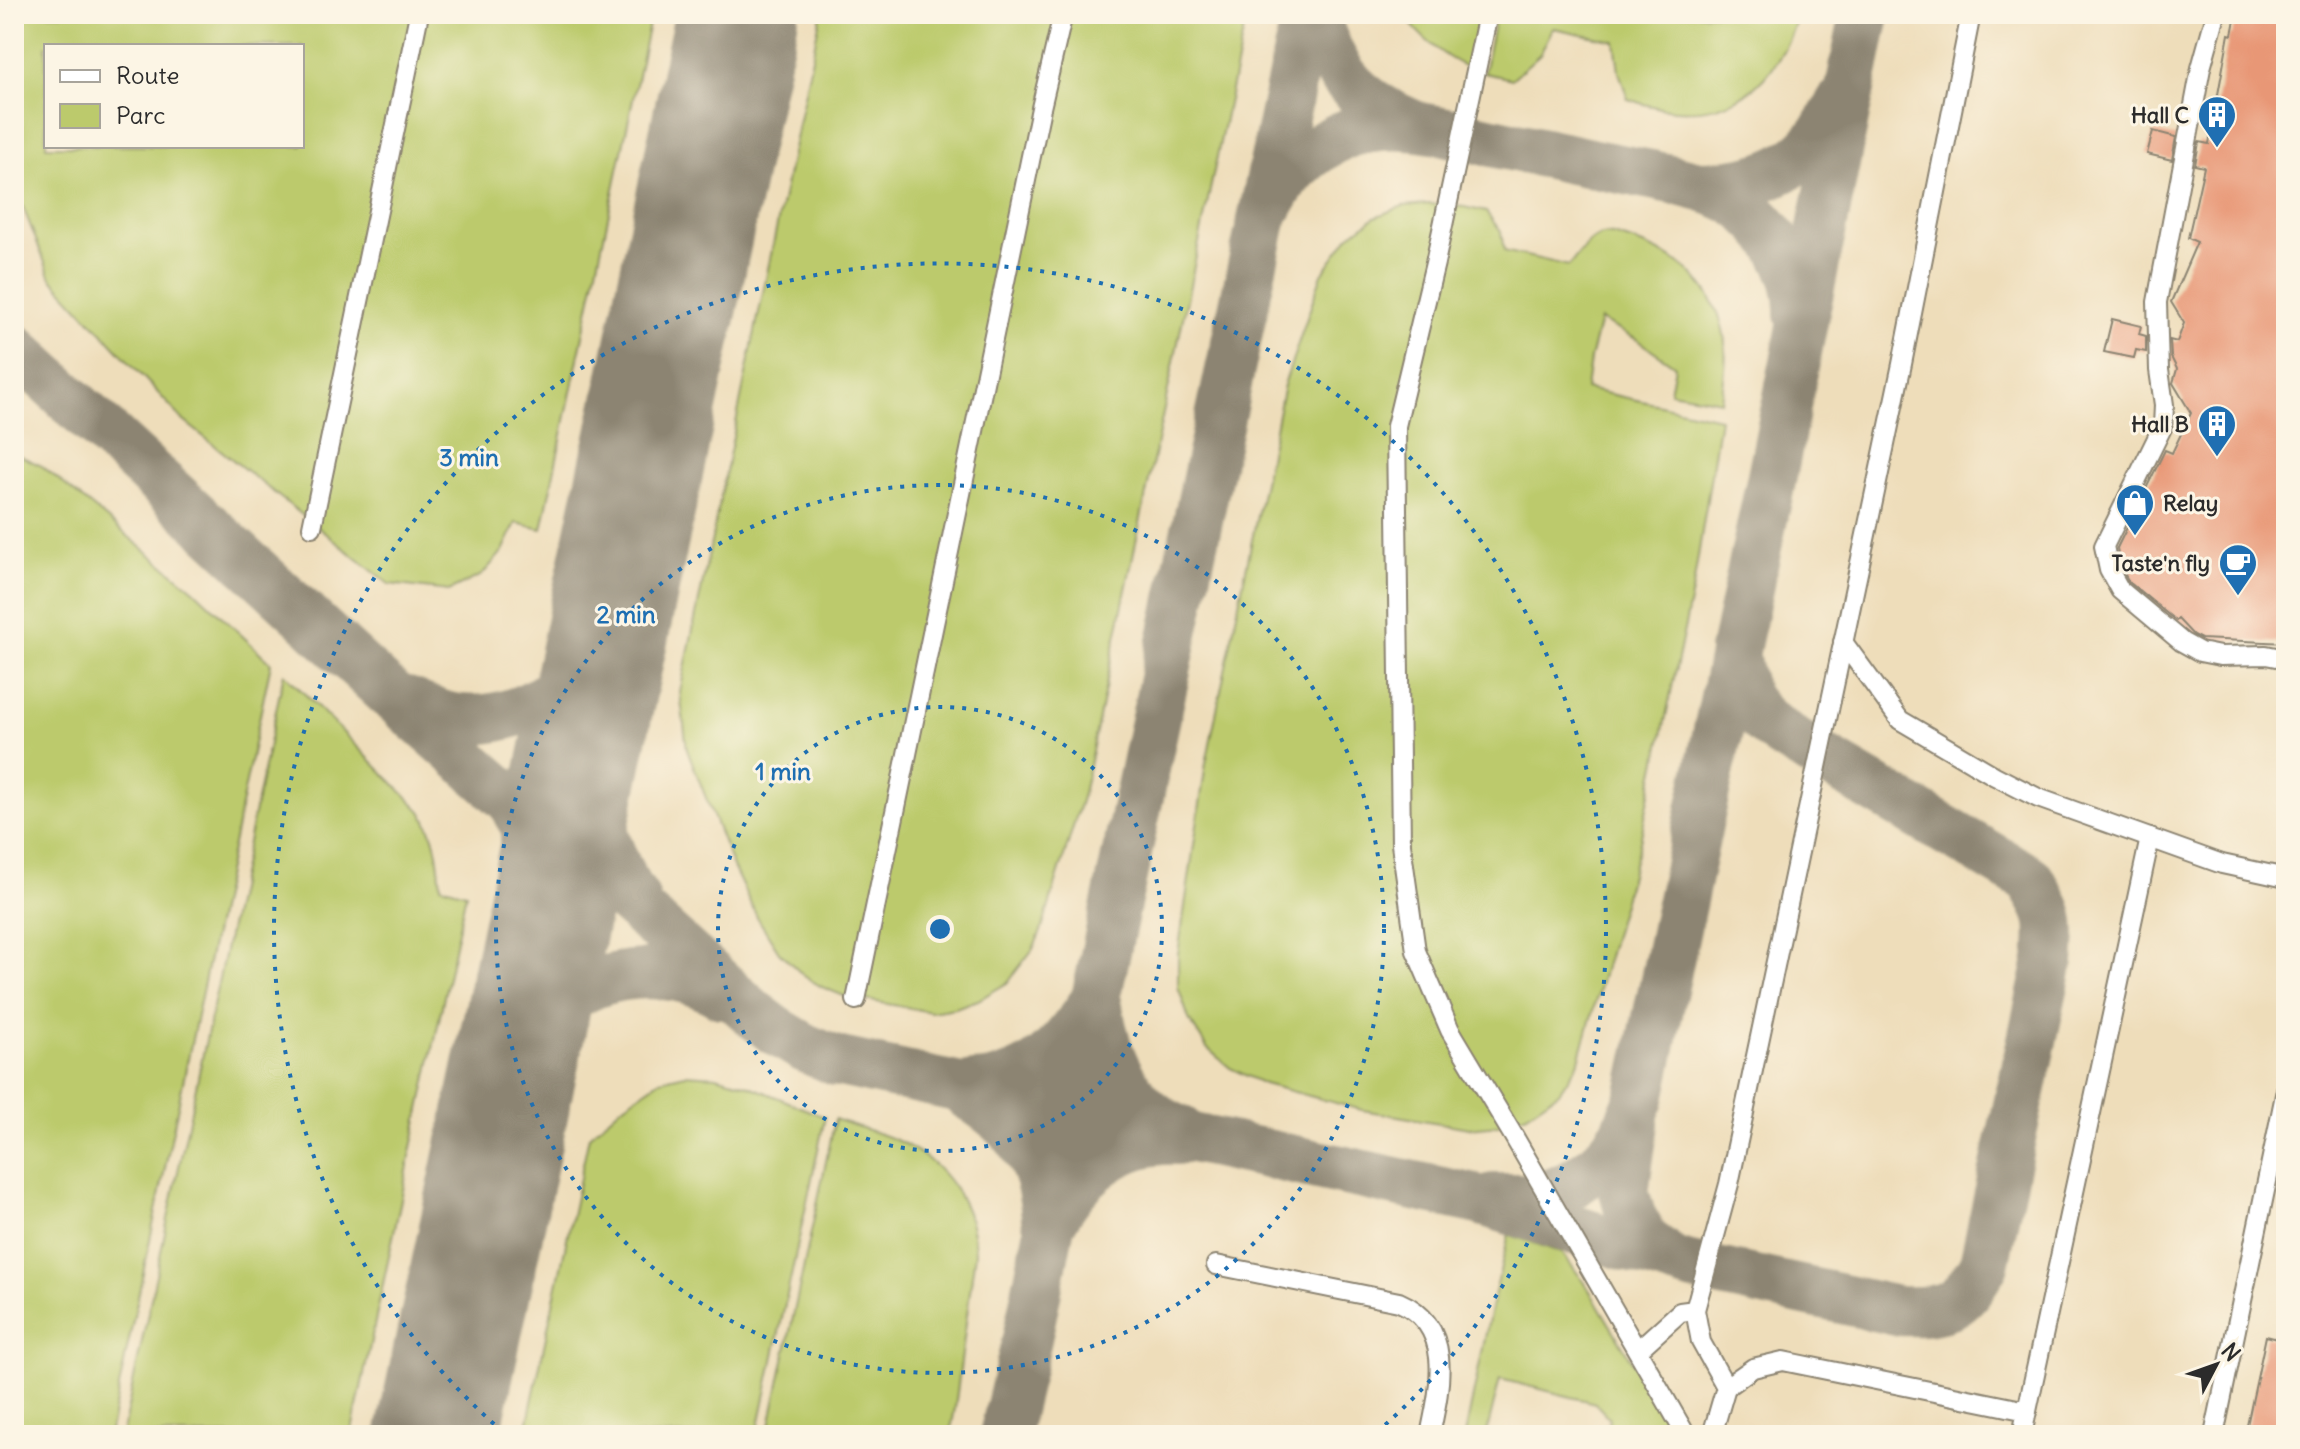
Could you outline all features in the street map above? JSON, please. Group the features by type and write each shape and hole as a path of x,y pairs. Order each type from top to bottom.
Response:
{"lane":[{"path":"312,527 419,14"},
{"path":"856,1000 1063,14"},
{"path":"1488,14 1435,263 1396,426 1401,844 1416,951 1450,1030 1686,1435"},
{"path":"1726,1387 1701,1342 1695,1310 1729,1184 1902,364 1971,14"},
{"path":"2216,14 2201,68 2157,302 2163,426 2104,546 2109,570 2120,590 2182,642 2200,652 2220,656 2266,655 2286,659"},
{"path":"1843,642 1900,720 1995,776 2038,798 2222,864 2286,878"},
{"path":"2022,1435 2150,838"},
{"path":"2214,1435 2286,1090"},
{"path":"1216,1265 1399,1302 1414,1308 1425,1321 1440,1356 1441,1385 1430,1435"},
{"path":"1638,1350 1680,1312 1695,1310"},
{"path":"1712,1435 1726,1387 1753,1368 1783,1361 2027,1411"}],"green space":[{"path":"14,14 651,14 542,529 516,523 503,551 482,575 449,591 389,584 184,421 51,278 14,184"},
{"path":"821,14 1247,14 1083,794 1042,929 1033,949 1007,983 978,1000 931,1012 844,996 804,976 779,952 757,917 733,867 687,749 680,692"},
{"path":"1403,14 1480,14 1469,68 1432,46"},
{"path":"1496,14 1799,14 1784,49 1755,87 1717,107 1674,110 1628,99 1619,72 1615,41 1553,28 1540,54 1512,79 1484,73"},
{"path":"1429,204 1486,212 1501,232 1504,251 1569,266 1586,245 1603,235 1618,236 1659,252 1686,269 1706,291 1721,322 1726,351 1721,401 1670,392 1675,366 1638,340 1600,320 1586,389 1720,418 1694,582 1639,846 1578,1064 1559,1092 1527,1114 1498,1125 1469,1128 1362,1110 1264,1084 1230,1068 1207,1048 1189,1019 1178,987 1178,954 1206,763 1284,385 1322,274 1349,236 1375,217 1403,206"},
{"path":"14,453 42,466 194,590 271,663 109,1435 14,1435"},
{"path":"284,673 421,811 434,839 441,886 466,893 351,1435 122,1435"},
{"path":"685,1074 716,1076 745,1084 825,1117 757,1435 525,1435 589,1136 620,1108 660,1080"},
{"path":"835,1119 894,1139 924,1156 957,1192 970,1221 975,1253 950,1435 768,1435"},
{"path":"1509,1234 1562,1253 1585,1283 1676,1435 1608,1435 1609,1418 1595,1403 1500,1379 1486,1435 1465,1435"}],"building":[{"name":"Hall B","path":"2236,14 2286,14 2286,643 2201,639 2193,635 2178,619 2176,621 2129,582 2120,566 2117,548 2165,450 2172,453 2191,413 2173,383 2177,369 2171,357 2170,340 2177,342 2184,323 2171,302 2197,242 2188,238 2204,167 2195,165 2199,142 2209,144 2229,34 2232,35"},
{"path":"2153,131 2176,137 2172,160 2147,154"},
{"path":"2112,319 2141,326 2139,334 2146,336 2146,352 2136,350 2134,358 2104,352"},
{"path":"2266,1336 2286,1341 2286,1435 2245,1435"}],"taxiway":[{"path":"1004,1435 1027,1339 1096,998 1306,14"},
{"path":"1315,14 1330,55 1351,85 1380,108 1419,127"},
{"path":"1493,1198 1533,1198 1569,1186 1600,1165 1624,1135 1640,1098 1772,476 1865,14"},
{"path":"1697,186 1744,182 1783,168 1800,158 1815,143 1840,103"},
{"path":"1271,203 1297,166 1321,147 1349,133 1390,125 1450,132 1687,183 1737,202 1762,224 1782,251 1796,282 1800,314"},
{"path":"14,348 391,695 754,1014 805,1048 836,1061 1475,1199 1690,1266 1897,1311 1940,1308 1968,1290 1984,1264 2049,961 2049,917 2029,879 1786,737 1762,718 1743,692 1734,651"},
{"path":"408,702 448,717 466,719 483,719 518,711 535,704 565,683 587,659 610,619"},
{"path":"589,719 591,766 598,812 612,857 635,898"},
{"path":"517,812 534,845 549,905"},
{"path":"510,1094 533,1036 578,992 612,978 650,974 688,980 721,994"},
{"path":"972,1086 993,1084 1028,1072 1069,1037 1092,1005"},
{"path":"1098,1007 1107,1045 1122,1080 1146,1110 1180,1130"},
{"path":"966,1094 999,1118 1024,1145 1039,1177 1046,1218"},
{"path":"1634,1123 1624,1191 1631,1216 1645,1241 1671,1260"},
{"path":"1055,1216 1077,1185 1106,1160 1139,1144 1177,1140"}],"runway":[{"path":"438,1435 737,14"}],"place":[{"name":"Hall C","path":"2217,149"},
{"name":"Hall B","path":"2217,458"},
{"name":"Relay","path":"2135,537"},
{"name":"Taste'n fly","path":"2238,597"}]}
